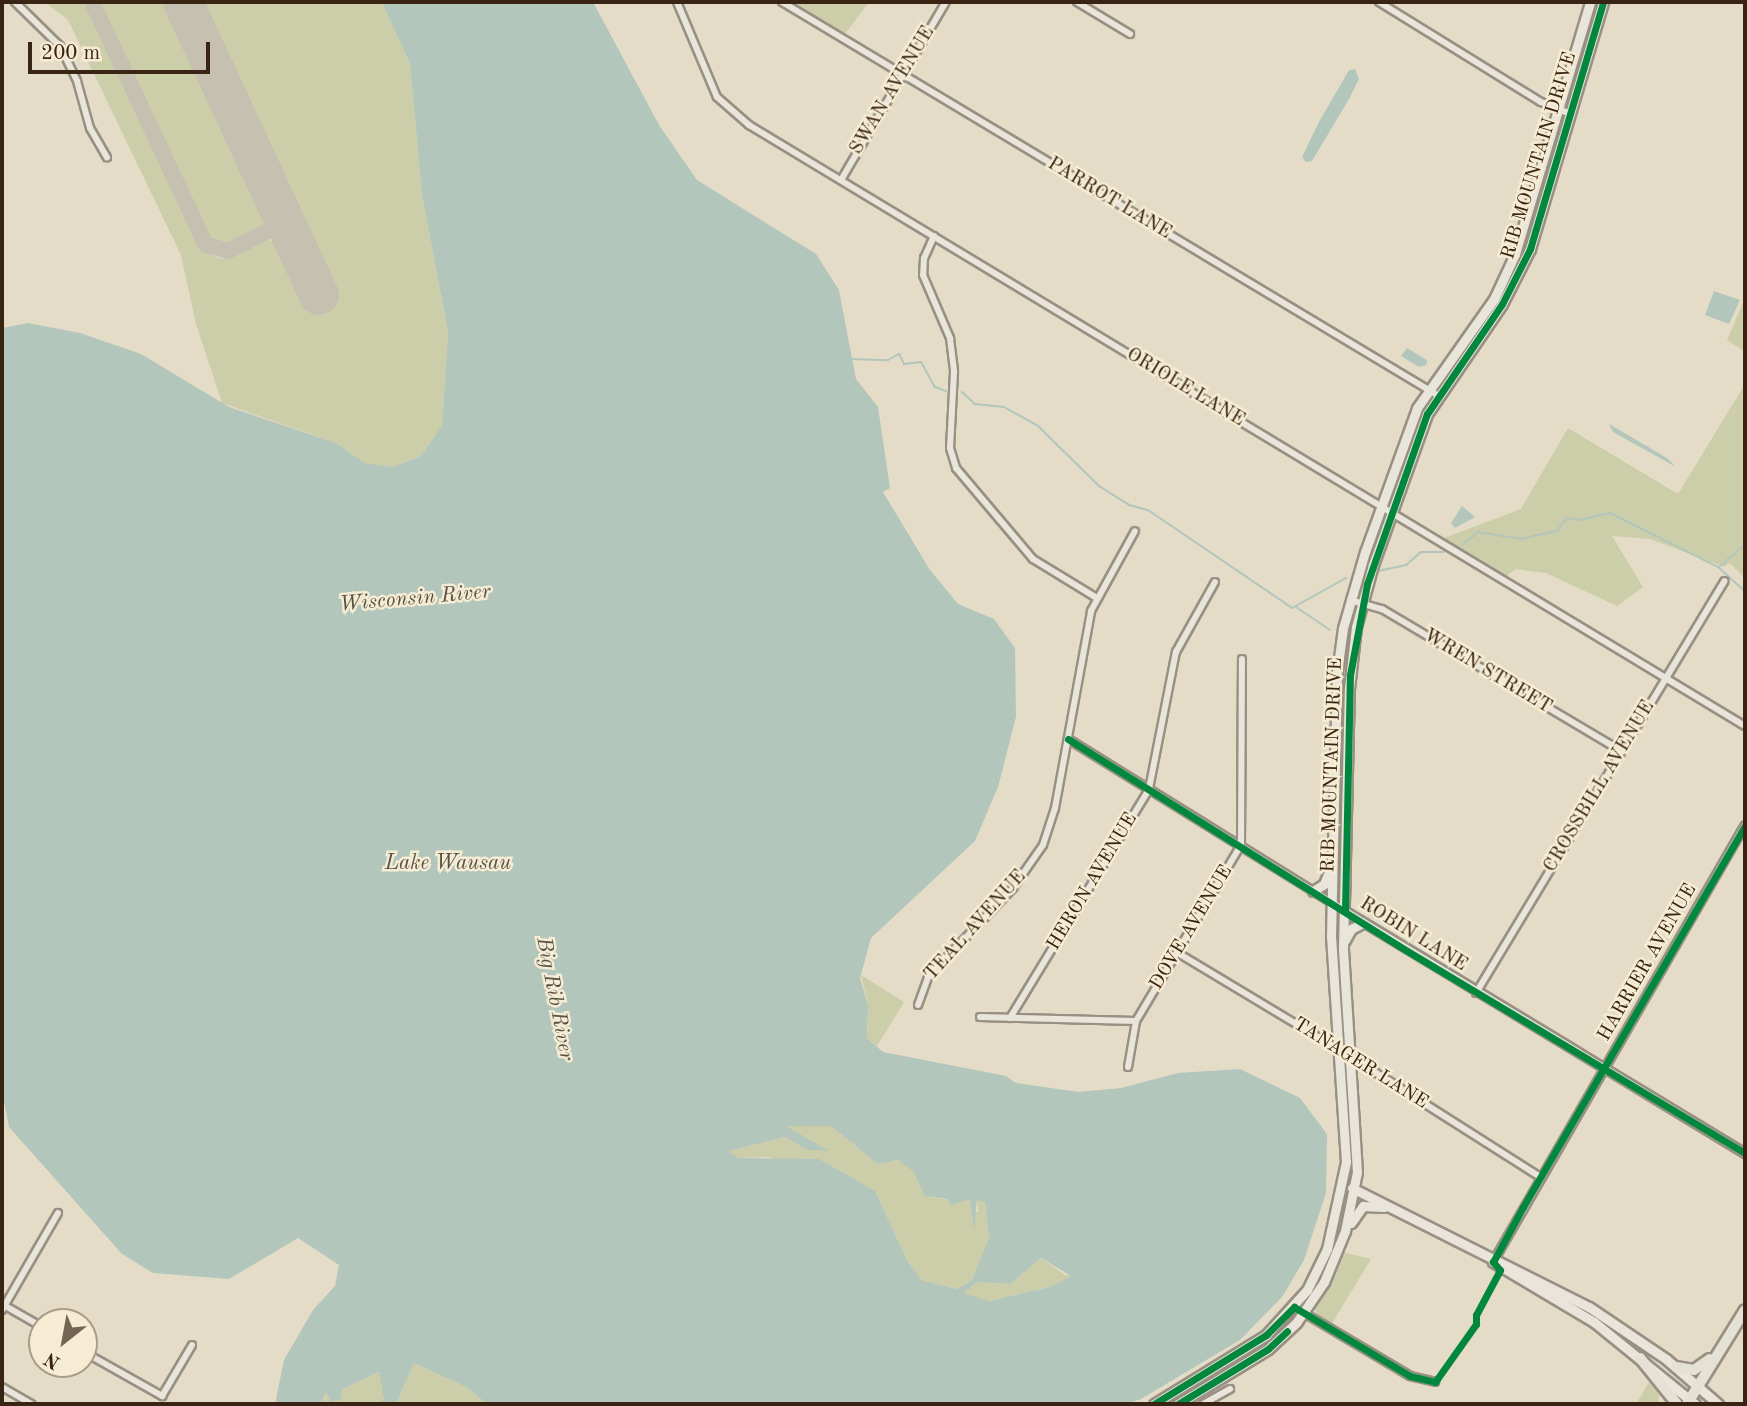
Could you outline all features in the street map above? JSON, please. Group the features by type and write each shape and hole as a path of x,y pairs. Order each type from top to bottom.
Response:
{"highway":[{"path":"1690,1403 1745,1310"},
{"path":"1676,1367 1694,1370 1716,1356"},
{"path":"1640,1358 1677,1404"}],"main road":[{"name":"RIB MOUNTAIN DRIVE","path":"1154,1404 1266,1335 1294,1307 1324,1258 1343,1187 1346,1148 1332,903 1337,672 1350,600 1381,506 1428,389 1505,278 1559,110 1590,2"},
{"name":"RIB MOUNTAIN DRIVE","path":"1178,1404 1268,1349 1304,1314 1340,1247 1355,1189 1343,949 1349,680 1362,603 1391,512 1437,395 1502,304 1523,265 1603,2"},
{"path":"1313,891 1325,882 1333,861"},
{"path":"1343,949 1350,930 1363,923"},
{"path":"1343,1187 1355,1189 1493,1262 1581,1302 1676,1367 1718,1404"},
{"path":"1340,1247 1362,1207 1390,1209"},
{"path":"1493,1262 1584,1316 1640,1358 1690,1403"}],"street":[{"path":"15,2 47,29 65,54 78,80 86,118 107,158"},
{"name":"ORIOLE LANE","path":"677,2 708,80 723,104 749,125 1745,726"},
{"name":"PARROT LANE","path":"782,2 1437,395"},
{"name":"SWAN AVENUE","path":"841,180 946,2"},
{"path":"1077,2 1130,34"},
{"path":"1378,2 1570,114"},
{"path":"934,236 924,258 923,275 950,338 954,372 950,448 956,468 1038,563 1097,598"},
{"name":"TEAL AVENUE","path":"918,1004 928,976 1013,888 1043,845 1097,598 1135,531"},
{"name":"CROSSBILL AVENUE","path":"1476,993 1725,581"},
{"name":"HERON AVENUE","path":"1010,1018 1149,789 1176,652 1215,582"},
{"name":"WREN STREET","path":"1350,600 1382,609 1621,751"},
{"name":"DOVE AVENUE","path":"1129,1067 1136,1021 1241,845 1242,659"},
{"name":"ROBIN LANE","path":"1068,739 1476,993 1745,1153"},
{"name":"HARRIER AVENUE","path":"1493,1262 1745,825"},
{"name":"TANAGER LANE","path":"1178,953 1339,1049 1540,1177"},
{"path":"980,1017 1136,1021"},
{"path":"28,1320 3,1307 58,1213"},
{"path":"1294,1307 1417,1380 1435,1382"},
{"path":"98,1360 162,1396 191,1345"},
{"path":"2,1387 31,1404"},
{"path":"1203,1404 1230,1389"}],"green space":[{"path":"45,2 85,2 202,251 222,259 267,240 279,242 307,298 331,286 199,2 382,2 410,64 422,195 448,332 442,427 421,456 393,467 365,463 336,443 222,403 196,324 181,255 68,20"},
{"path":"99,2 169,2 265,208 267,220 261,228 226,244 212,240"},
{"path":"782,2 869,2 842,38"},
{"path":"1745,298 1745,352 1727,340"},
{"path":"1745,384 1745,578 1730,563 1724,567 1650,539 1612,536 1643,587 1617,606 1546,573 1515,569 1506,577 1444,538 1521,509 1568,428 1678,494"},
{"path":"861,975 904,1002 877,1046 867,1038 868,1005"},
{"path":"785,1126 831,1126 878,1164 899,1160 913,1171 925,1196 961,1202 970,1198 972,1210 978,1212 977,1199 985,1202 989,1238 972,1280 959,1289 922,1282 907,1260 875,1191 847,1176 768,1157 737,1158 728,1151 785,1137 808,1150 827,1150"},
{"path":"1342,1252 1371,1259 1331,1325 1316,1316 1315,1307"},
{"path":"1041,1258 1065,1275 1073,1275 1050,1287 988,1301 962,1293 977,1282 1010,1284"},
{"path":"414,1363 466,1387 487,1404 396,1404"},
{"path":"380,1372 384,1399 378,1404 320,1404 326,1391 341,1390"},
{"path":"1651,1379 1660,1387 1658,1404 1636,1404"}],"water":[{"name":"Lake Wausau","path":"382,2 593,2 659,125 697,180 816,254 839,290 856,379 878,407 890,488 883,492 930,570 958,604 994,619 1015,648 1016,717 998,787 975,841 871,938 860,978 868,1005 867,1038 883,1052 1006,1076 1016,1083 1079,1092 1121,1088 1178,1073 1240,1069 1300,1098 1327,1134 1326,1193 1304,1260 1282,1297 1240,1340 1141,1399 1126,1404 487,1404 466,1387 414,1363 396,1404 378,1404 384,1399 379,1372 341,1390 341,1400 331,1402 326,1392 320,1404 275,1404 284,1360 313,1310 335,1286 339,1265 298,1238 229,1279 153,1273 122,1254 9,1127 2,1091 2,328 28,323 80,333 141,354 229,407 336,443 365,463 393,467 421,456 442,426 448,332 422,195 410,64","holes":["786,1126 831,1126 878,1164 898,1160 913,1171 925,1196 947,1199 951,1205 970,1199 974,1231 977,1200 985,1202 989,1238 972,1280 958,1289 922,1281 907,1260 875,1191 819,1159 738,1158 729,1151 785,1137 808,1150 829,1151","1041,1258 1071,1276 1050,1287 989,1301 963,1293 977,1282 1010,1284"]},
{"path":"1355,69 1359,79 1349,99 1312,161 1306,162 1302,157 1319,122 1349,70"},
{"path":"1714,291 1740,300 1729,324 1705,315"},
{"path":"1407,348 1427,360 1426,365 1419,367 1401,356"},
{"path":"1609,424 1667,458 1676,467 1613,432"},
{"path":"1462,506 1475,517 1455,528 1451,523"}],"waterway":[{"path":"851,359 888,360 899,354 904,364 921,362 935,387 946,391"},
{"path":"962,392 975,404 1004,407 1038,426 1099,486 1129,505 1148,510 1292,608 1346,578"},
{"path":"1462,545 1478,532 1521,539 1557,531 1566,518 1580,520 1610,513 1718,567 1745,591"},
{"path":"1719,567 1744,545 1745,537"},
{"path":"1378,571 1406,565 1421,552 1444,552"},
{"path":"1296,607 1330,630"}],"taxiway":[{"path":"92,2 206,245 228,251 286,222"}],"runway":[{"path":"183,2 319,295"}],"cycle path":[{"path":"1345,911 1350,675 1367,584 1427,414 1502,304 1530,249 1603,2"},
{"path":"1068,739 1399,946 1745,1153"},
{"path":"1154,1404 1266,1335 1294,1307 1410,1376 1435,1382 1476,1324 1476,1315 1500,1270 1493,1262 1523,1207 1745,825"},
{"path":"1178,1404 1268,1349 1287,1331"}],"water label":[{"name":"Wisconsin River","path":"415,599"},
{"name":"Big Rib River","path":"554,999"}]}
